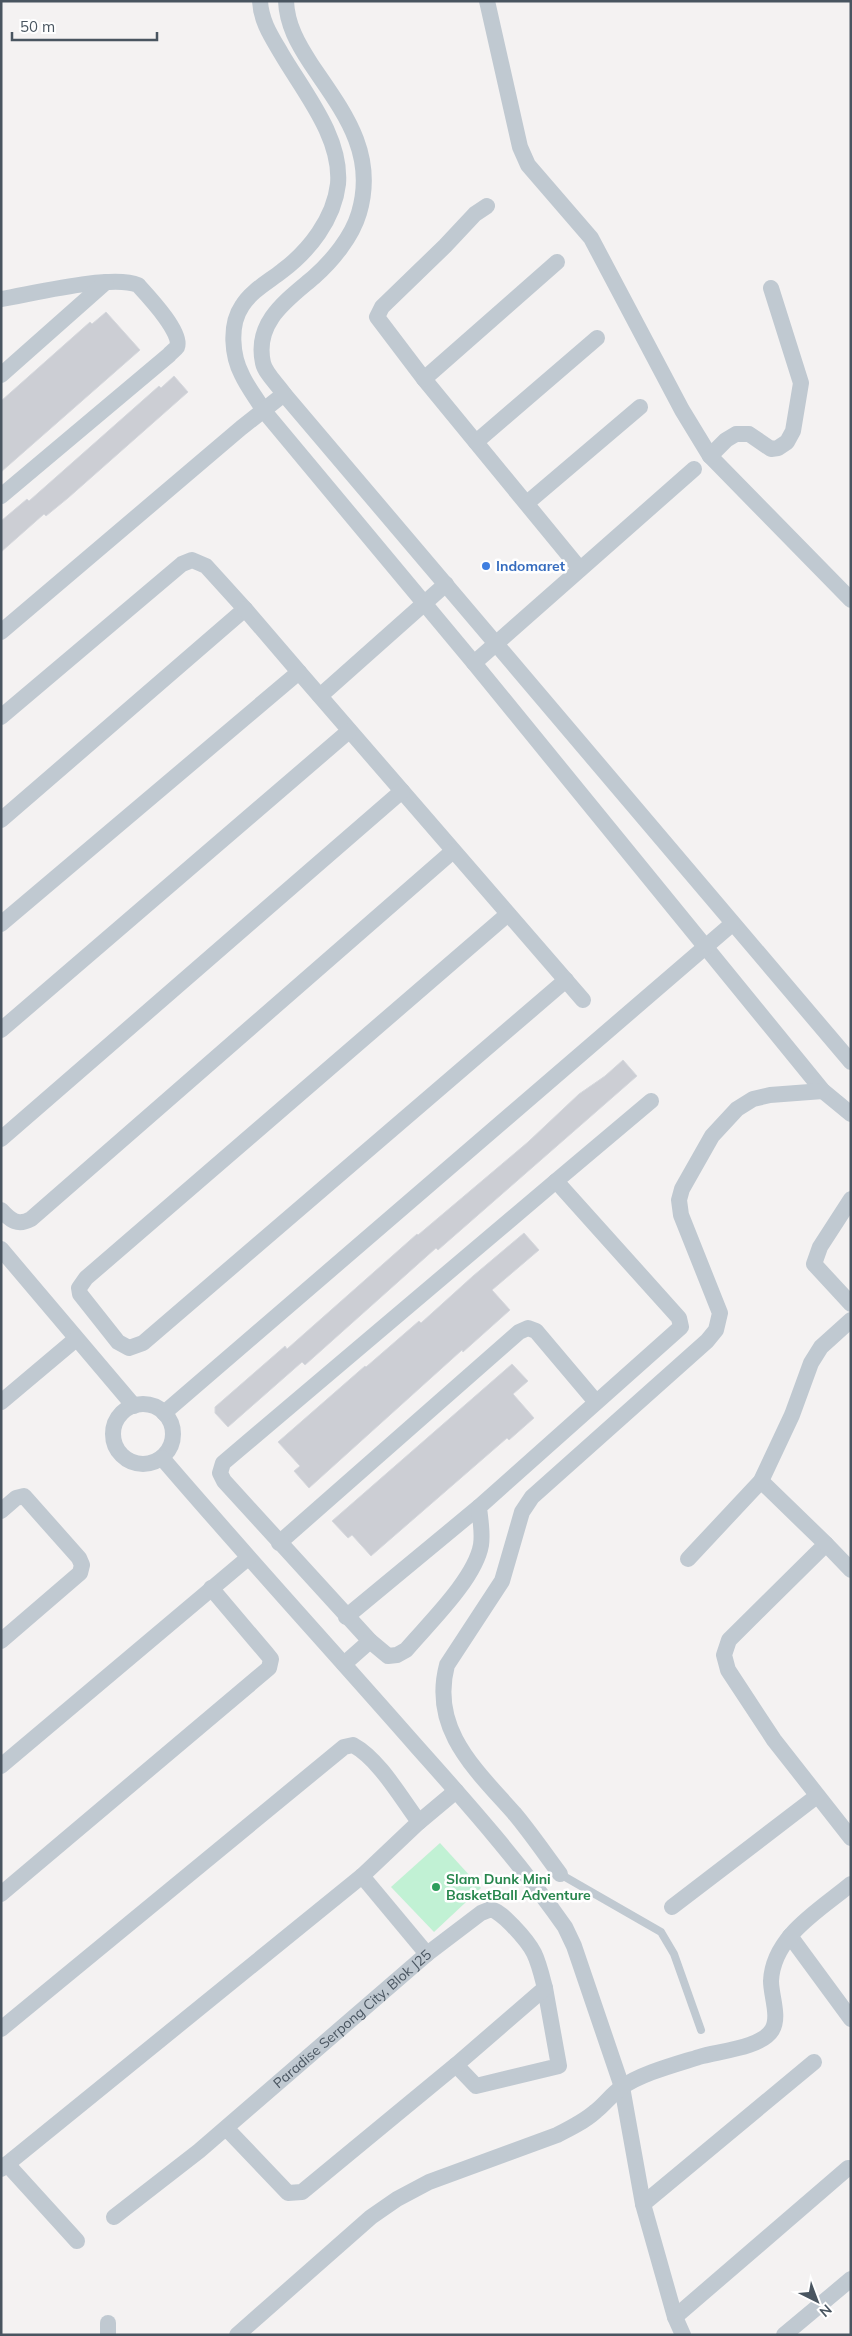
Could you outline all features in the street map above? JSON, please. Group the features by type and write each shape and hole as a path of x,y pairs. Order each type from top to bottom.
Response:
{"street":[{"path":"260,1 260,14 268,32 312,101 324,126 337,161 338,184 329,216 318,234 285,270 250,296 241,306 235,320 235,356 242,375 264,411 474,663 706,949 823,1090 851,1114"},
{"path":"286,1 290,26 298,44 352,126 359,144 363,169 363,196 359,214 348,237 320,271 292,295 268,320 262,339 263,364 284,394 851,1062"},
{"path":"487,1 520,147 528,165 591,238 682,410 710,456 851,600"},
{"path":"487,206 475,214 378,312 377,317 424,379 580,569"},
{"path":"424,379 557,262"},
{"path":"1,299 122,281 138,285 173,329 178,340 177,348 1,496"},
{"path":"1,375 106,282"},
{"path":"710,456 726,440 736,434 749,434 771,449 778,448 787,442 793,431 801,383 771,288"},
{"path":"476,442 597,338"},
{"path":"1,632 241,428 284,394"},
{"path":"526,503 640,406"},
{"path":"474,663 694,469"},
{"path":"1,717 182,564 192,560 199,562 206,566 245,610 583,1000"},
{"path":"320,696 446,584"},
{"path":"1,820 245,610"},
{"path":"1,924 299,672"},
{"path":"1,1030 349,730"},
{"path":"1,1139 402,791"},
{"path":"1,1210 15,1222 23,1223 31,1219 453,851"},
{"path":"508,914 86,1278 80,1288 80,1294 118,1342 129,1348 143,1343 566,980"},
{"path":"164,1413 706,949 732,924"},
{"path":"560,1874 516,1816 464,1756 456,1742 444,1700 443,1679 447,1665 502,1581 522,1512 532,1496 707,1341 716,1330 720,1314 681,1215 679,1200 682,1189 712,1136 737,1109 753,1099 770,1095 823,1090"},
{"path":"479,1506 482,1528 475,1565 406,1650 397,1655 388,1656 346,1617 224,1481 220,1472 223,1463 651,1101"},
{"path":"346,1617 479,1506 678,1331 681,1324 556,1181"},
{"path":"851,1199 820,1247 814,1264 851,1304"},
{"path":"1,1249 134,1406"},
{"path":"688,1559 761,1481 792,1416 811,1363 821,1347 851,1320"},
{"path":"279,1543 519,1332 528,1328 536,1331 596,1402"},
{"path":"1,1402 76,1339"},
{"path":"150,1405 164,1413 169,1419 173,1434 168,1451 162,1458 145,1464 135,1463 120,1453 114,1436 115,1426 119,1418 134,1406 150,1405"},
{"path":"162,1458 248,1558 456,1791 565,1926 574,1946 622,2087 643,2204 675,2318 683,2335"},
{"path":"761,1481 851,1570"},
{"path":"1,1511 16,1498 24,1496 79,1558 82,1565 80,1572 1,1641"},
{"path":"826,1544 730,1640 724,1655 728,1670 774,1740 851,1838"},
{"path":"1,1766 248,1558"},
{"path":"1,1894 269,1668 271,1659 211,1588"},
{"path":"344,1664 370,1641"},
{"path":"1,2029 344,1748 353,1745 361,1749 383,1774 419,1822"},
{"path":"77,2241 4,2166 362,1876 419,1822 456,1791"},
{"path":"672,1907 817,1796"},
{"path":"362,1876 427,1954"},
{"path":"237,2335 371,2218 397,2198 429,2182 571,2128 595,2112 622,2087 643,2077 699,2057 763,2039 772,2030 776,2020 772,1981 774,1963 780,1949 790,1936 851,1884"},
{"name":"Paradise Serpong City, Blok J25","path":"114,2217 226,2128 427,1954 482,1913 491,1909 500,1913 531,1944 538,1959 545,1988"},
{"path":"790,1936 851,2019"},
{"path":"456,2065 476,2086 559,2066 545,1988"},
{"path":"226,2128 288,2193 302,2192 456,2065 545,1988"},
{"path":"643,2204 814,2062"},
{"path":"675,2318 848,2168"},
{"path":"784,2335 851,2278"}],"lane":[{"path":"560,1874 661,1932 674,1954 702,2030"}],"green space":[{"name":"Slam Dunk Mini BasketBall Adventure","path":"440,1843 481,1888 434,1932 391,1887"}],"building":[{"path":"106,312 140,350 1,472 1,401 90,322 92,324"},
{"path":"174,376 188,392 68,498 46,516 44,514 1,552 1,521 27,499 29,501 159,386 161,388"},
{"path":"623,1060 637,1076 438,1250 436,1248 305,1365 302,1362 228,1427 215,1413 215,1407 285,1346 287,1349 417,1234 528,1142 579,1094 605,1076"},
{"path":"524,1233 539,1250 492,1290 510,1310 463,1352 462,1350 309,1488 294,1471 300,1466 278,1442 419,1321 421,1323"},
{"path":"512,1364 528,1381 513,1394 534,1418 509,1440 507,1438 371,1556 352,1535 348,1538 332,1521"}],"place":[{"name":"Indomaret","path":"486,566"},
{"name":"Slam Dunk Mini BasketBall Adventure","path":"436,1887"}]}
